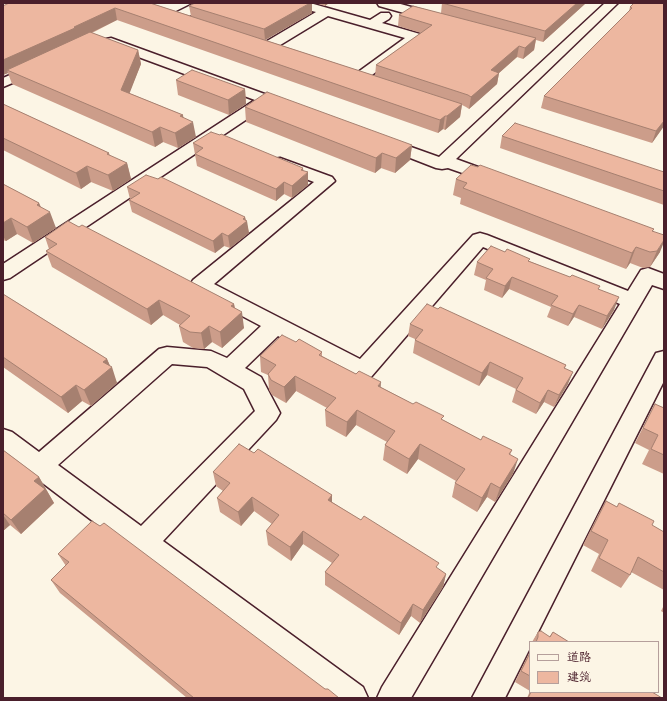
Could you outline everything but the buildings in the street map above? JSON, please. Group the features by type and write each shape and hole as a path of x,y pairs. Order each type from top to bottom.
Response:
{"lane":[{"path":"177,17 205,3"},
{"path":"296,3 416,36 359,78"},
{"path":"383,3 451,22"},
{"path":"369,137 442,164 612,3"},
{"path":"372,24 398,7"},
{"path":"428,16 440,7"},
{"path":"162,12 192,22"},
{"path":"267,47 326,12"},
{"path":"98,37 303,113"},
{"path":"252,42 281,52"},
{"path":"3,84 51,60"},
{"path":"345,73 373,82"},
{"path":"3,273 266,100"},
{"path":"213,135 234,144"},
{"path":"262,155 326,181 200,285 363,371 480,239 633,301"},
{"path":"445,161 511,185"},
{"path":"393,698 648,275 664,282"},
{"path":"229,370 276,325"},
{"path":"40,466 167,355 210,359 253,383 268,413 143,543"},
{"path":"488,698 664,359"},
{"path":"3,439 352,698"}]}
